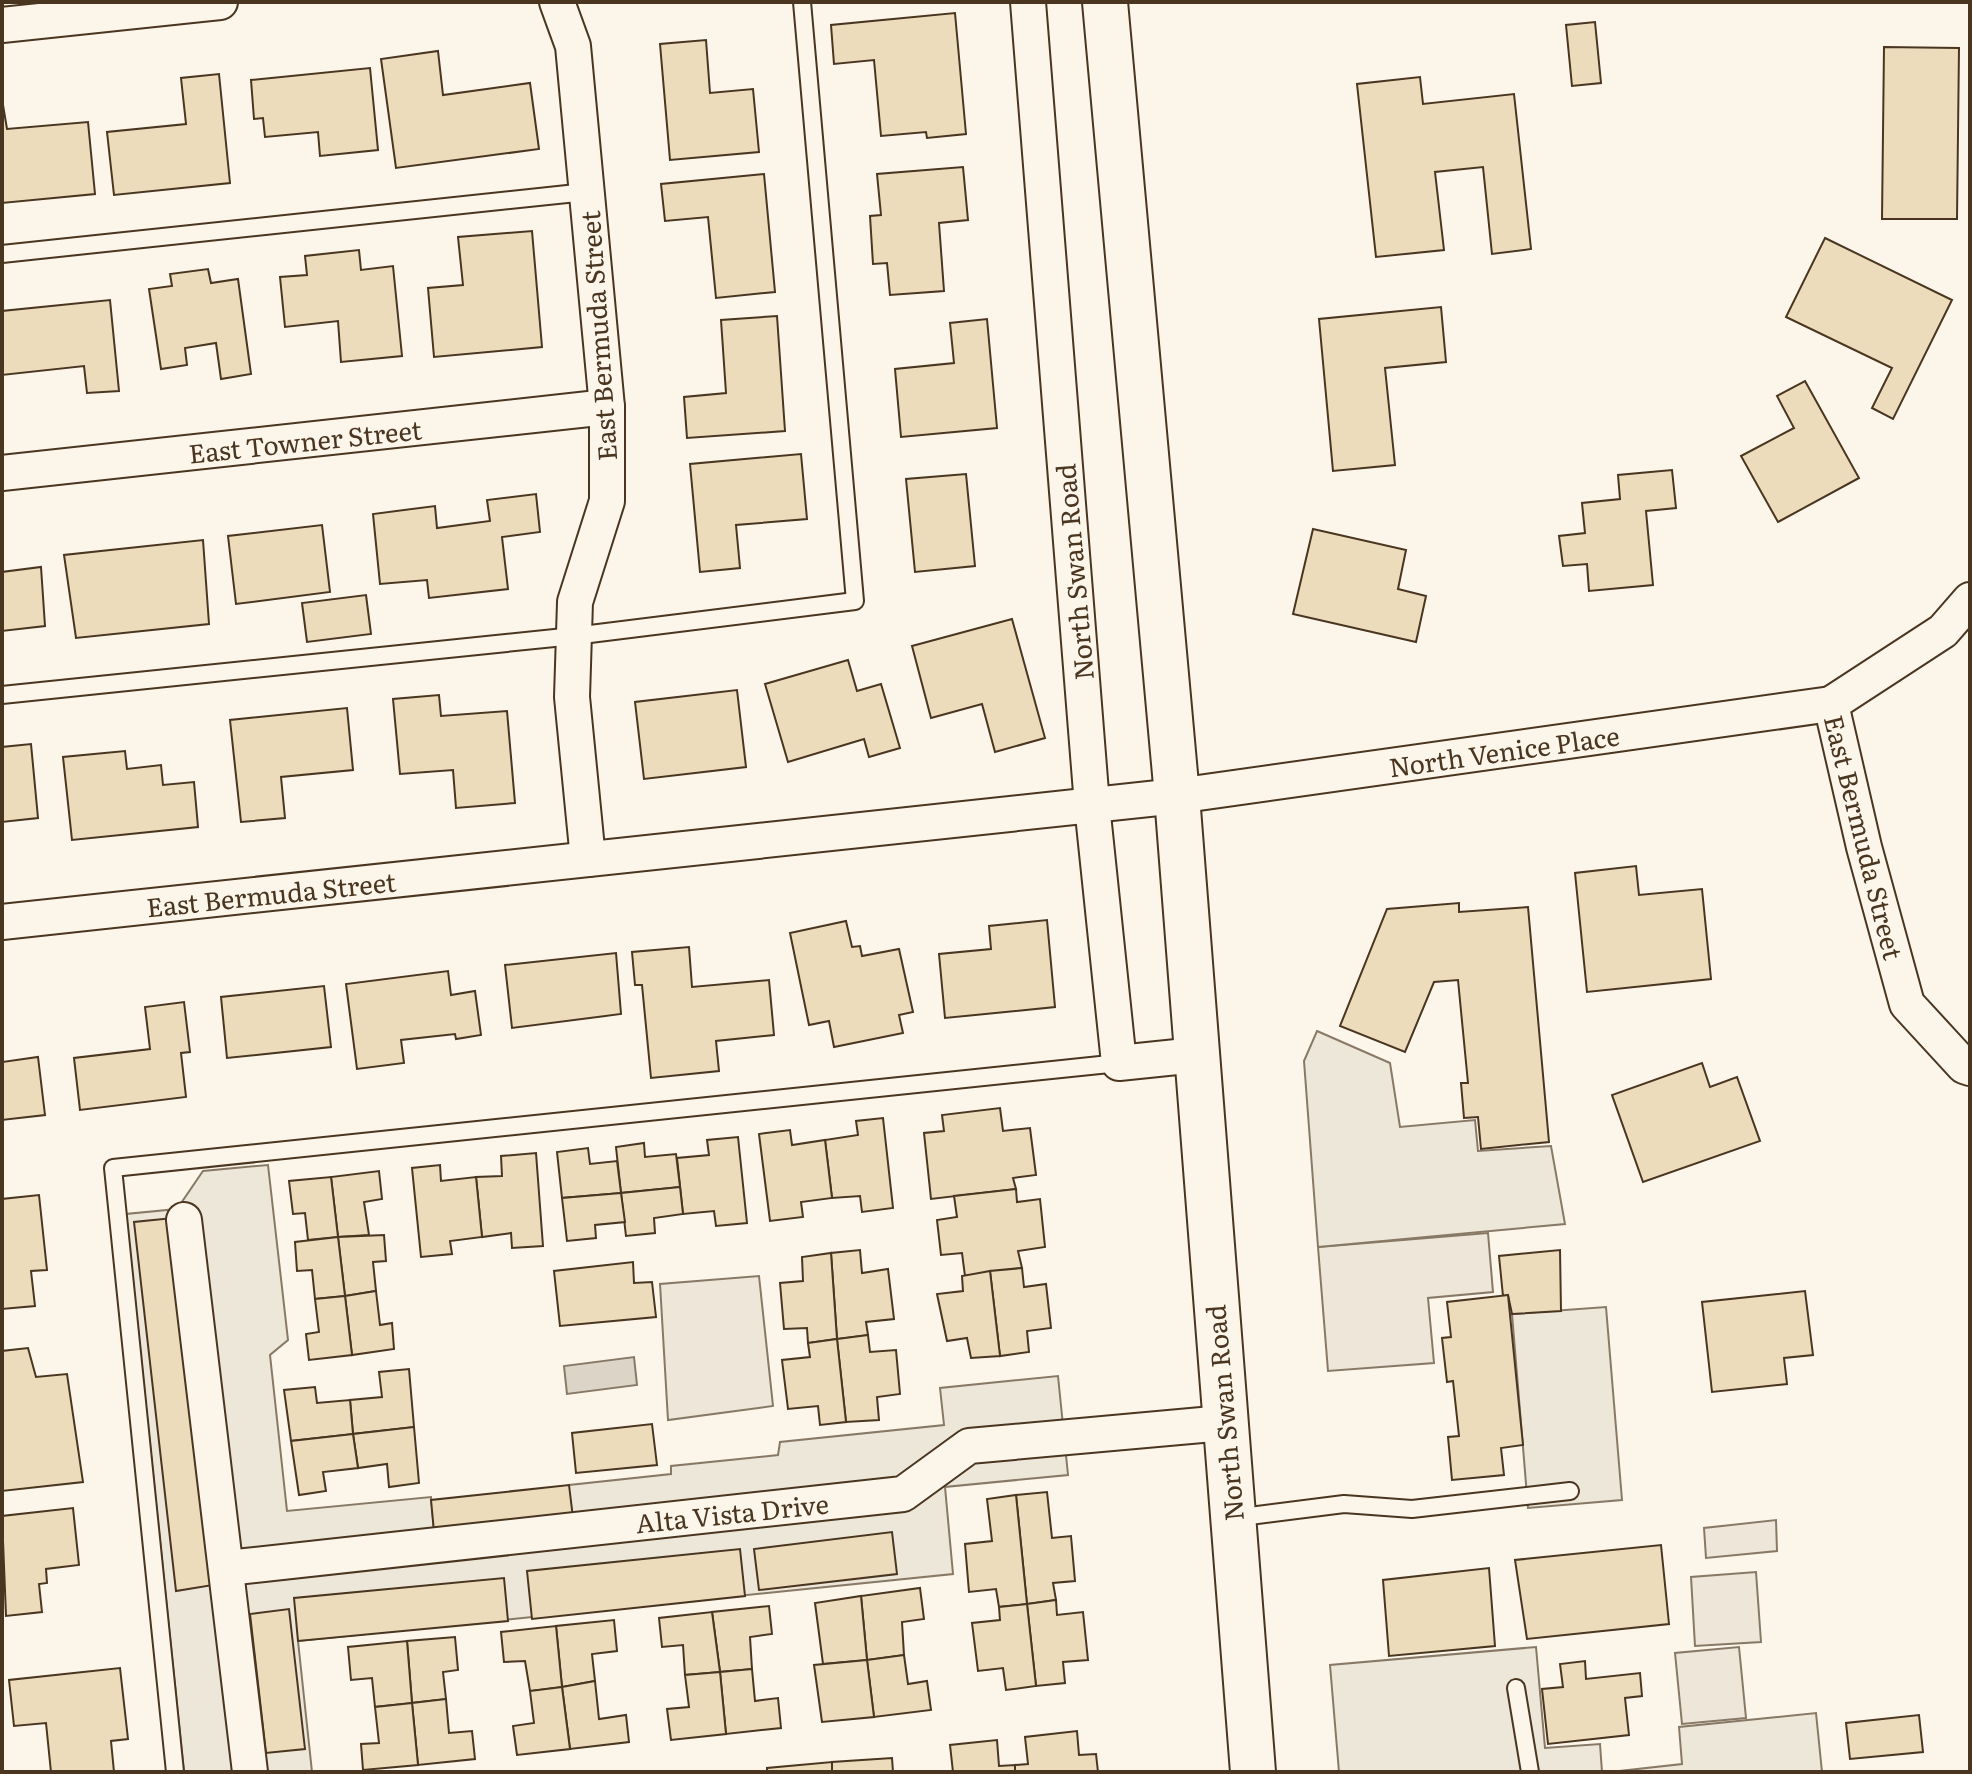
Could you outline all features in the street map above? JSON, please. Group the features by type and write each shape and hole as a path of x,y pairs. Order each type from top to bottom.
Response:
{"main road":[{"name":"North Swan Road","path":"1105,2 1177,796 1253,1772"}],"street":[{"path":"2,25 220,2"},
{"name":"East Bermuda Street","path":"557,2 573,46 607,407 607,501 575,602 572,697 588,859"},
{"name":"North Swan Road","path":"1028,2 1092,805 1119,1063"},
{"name":"East Towner Street","path":"2,473 607,407"},
{"name":"East Bermuda Street","path":"1970,600 1943,631 1831,704 1864,847 1907,1004 1964,1066 1970,1068"},
{"name":"North Venice Place","path":"1177,796 1831,704"},
{"name":"East Bermuda Street","path":"2,922 1177,796"},
{"path":"1119,1063 1196,1055"},
{"path":"184,1220 250,1772"},
{"name":"Alta Vista Drive","path":"227,1568 903,1494 969,1446 1224,1423"}],"lane":[{"path":"2,695 574,636 855,601 802,2"},
{"path":"2,254 586,192"},
{"path":"175,1772 113,1168 1119,1063"},
{"path":"1231,1518 1344,1504 1412,1509 1570,1491"},
{"path":"1516,1688 1530,1772"}],"shaded area":[{"path":"1317,1031 1390,1063 1400,1127 1475,1120 1478,1151 1551,1146 1565,1224 1318,1247 1304,1061"},
{"path":"268,1165 288,1340 270,1355 287,1511 431,1497 435,1541 569,1485 671,1474 671,1466 778,1455 780,1442 944,1425 940,1388 1058,1376 1068,1475 945,1487 953,1574 298,1641 312,1772 184,1772 126,1214 177,1209 203,1171"},
{"path":"1488,1233 1493,1292 1428,1298 1434,1363 1328,1371 1318,1247"},
{"path":"759,1276 773,1406 668,1420 660,1284"},
{"path":"1606,1307 1622,1500 1528,1508 1512,1314"},
{"path":"634,1357 637,1385 567,1394 564,1366"},
{"path":"1776,1520 1777,1551 1706,1558 1704,1528"},
{"path":"1756,1572 1761,1642 1695,1646 1691,1577"},
{"path":"1536,1647 1545,1748 1600,1744 1602,1772 1339,1772 1330,1665"},
{"path":"1739,1647 1746,1718 1682,1724 1675,1653"},
{"path":"1816,1713 1822,1772 1610,1772 1682,1764 1679,1727"}],"building":[{"path":"955,13 966,134 927,138 926,132 881,136 874,60 834,64 831,25"},
{"path":"1595,22 1601,83 1572,86 1566,25"},
{"path":"706,40 710,93 753,89 759,152 670,160 660,44"},
{"path":"1884,47 1959,48 1957,219 1882,219"},
{"path":"438,51 443,95 530,83 539,149 396,168 381,59"},
{"path":"370,68 378,150 320,156 318,132 265,137 263,118 254,119 251,80"},
{"path":"219,74 230,183 114,195 107,132 186,124 181,78"},
{"path":"1420,77 1423,104 1514,94 1531,249 1492,254 1483,167 1435,172 1444,250 1376,257 1357,84"},
{"path":"2,99 7,129 88,122 95,194 2,203"},
{"path":"963,167 968,220 939,223 944,291 890,295 887,263 873,264 870,216 881,215 877,174"},
{"path":"764,174 775,292 716,298 708,217 665,221 661,184"},
{"path":"532,231 542,347 434,357 428,288 463,285 458,237"},
{"path":"1825,238 1952,300 1893,419 1872,408 1892,368 1786,317"},
{"path":"359,250 361,270 393,266 402,356 341,362 338,321 285,327 280,277 307,275 305,256"},
{"path":"208,269 211,283 238,279 251,374 221,379 216,343 185,348 187,365 161,369 149,289 172,286 170,274"},
{"path":"110,300 119,391 87,393 84,366 2,375 2,311"},
{"path":"1441,307 1446,362 1385,368 1395,465 1333,471 1319,319"},
{"path":"777,316 785,431 687,438 684,397 726,393 721,320"},
{"path":"987,319 997,428 901,437 895,369 954,363 950,323"},
{"path":"1805,381 1859,478 1778,522 1741,456 1794,428 1777,396"},
{"path":"801,454 807,519 736,525 740,568 700,572 690,464"},
{"path":"1672,470 1676,508 1646,511 1653,585 1589,591 1587,564 1563,566 1559,536 1585,533 1582,503 1620,499 1618,475"},
{"path":"966,474 975,566 915,572 906,479"},
{"path":"536,494 540,532 502,537 508,589 429,598 427,580 380,584 373,514 435,506 437,528 490,521 487,500"},
{"path":"322,525 330,592 236,604 228,536"},
{"path":"1313,529 1406,550 1398,589 1426,596 1416,642 1293,614"},
{"path":"203,540 209,624 76,638 64,555"},
{"path":"41,567 45,626 2,631 2,572"},
{"path":"366,595 371,634 307,642 302,603"},
{"path":"1012,619 1045,738 995,752 982,704 931,718 912,646"},
{"path":"848,660 857,691 881,684 900,748 869,757 864,739 788,762 765,684"},
{"path":"737,690 746,767 644,779 635,702"},
{"path":"439,695 441,716 507,711 515,803 456,808 453,770 400,774 393,699"},
{"path":"347,708 353,770 281,777 285,818 241,822 230,720"},
{"path":"31,744 38,818 2,822 2,747"},
{"path":"125,751 127,769 161,765 163,785 194,782 198,827 72,840 63,757"},
{"path":"1636,866 1639,895 1702,889 1711,979 1587,992 1575,873"},
{"path":"1459,903 1459,912 1528,907 1549,1142 1481,1149 1478,1117 1464,1118 1461,1083 1468,1083 1458,980 1434,982 1405,1052 1340,1026 1387,909"},
{"path":"1047,920 1055,1007 945,1018 939,954 991,949 989,926"},
{"path":"846,921 852,947 860,946 862,956 899,949 913,1012 899,1015 903,1033 834,1047 829,1021 809,1025 790,933"},
{"path":"689,947 692,987 769,980 774,1035 716,1041 719,1071 651,1078 642,985 635,985 632,952"},
{"path":"616,953 621,1014 512,1028 505,965"},
{"path":"448,971 451,995 475,991 481,1035 456,1039 455,1034 401,1040 404,1063 357,1069 346,984"},
{"path":"324,986 331,1047 227,1058 221,997"},
{"path":"184,1002 190,1052 181,1053 186,1097 80,1110 74,1058 150,1049 145,1007"},
{"path":"38,1057 45,1115 2,1120 2,1062"},
{"path":"1702,1063 1710,1087 1737,1077 1760,1141 1643,1182 1612,1095"},
{"path":"1000,1108 1003,1131 1030,1128 1036,1175 1013,1178 1016,1189 931,1199 924,1133 944,1131 942,1115"},
{"path":"883,1118 893,1208 862,1212 860,1196 832,1198 825,1140 858,1135 856,1121"},
{"path":"790,1130 792,1145 825,1140 832,1198 801,1202 803,1217 770,1221 759,1134"},
{"path":"738,1137 747,1223 716,1226 714,1211 683,1214 677,1158 709,1155 707,1140"},
{"path":"644,1143 645,1157 676,1154 680,1187 621,1193 616,1147"},
{"path":"588,1148 590,1164 617,1161 621,1193 562,1198 557,1152"},
{"path":"536,1153 543,1246 512,1248 511,1233 482,1237 476,1177 502,1176 501,1156"},
{"path":"440,1165 441,1181 476,1177 482,1237 450,1241 452,1254 421,1257 412,1168"},
{"path":"379,1171 382,1199 364,1202 369,1235 338,1237 331,1177"},
{"path":"331,1177 338,1237 308,1240 305,1213 293,1214 289,1181"},
{"path":"680,1187 683,1214 654,1218 655,1233 626,1236 621,1193"},
{"path":"1016,1189 1017,1202 1040,1199 1045,1247 1018,1251 1022,1268 965,1276 962,1253 941,1255 937,1220 957,1217 954,1196"},
{"path":"621,1193 625,1222 595,1225 596,1238 567,1241 562,1198"},
{"path":"39,1195 47,1270 31,1271 35,1306 2,1309 2,1199"},
{"path":"173,1218 213,1585 176,1591 134,1222"},
{"path":"384,1235 386,1261 373,1262 376,1291 345,1296 338,1237"},
{"path":"338,1237 345,1296 315,1299 312,1270 297,1271 295,1242"},
{"path":"860,1250 862,1273 888,1269 894,1319 866,1322 868,1335 837,1339 831,1253"},
{"path":"1560,1250 1561,1311 1512,1314 1508,1295 1503,1296 1499,1256"},
{"path":"831,1253 837,1339 808,1343 807,1328 784,1329 780,1283 803,1281 802,1257"},
{"path":"633,1262 634,1283 652,1282 656,1317 560,1326 554,1271"},
{"path":"1022,1268 1024,1287 1046,1284 1051,1328 1027,1331 1029,1352 1000,1356 990,1271"},
{"path":"990,1271 1000,1356 971,1358 967,1338 947,1341 937,1294 963,1291 962,1276"},
{"path":"376,1291 380,1325 392,1323 394,1349 352,1355 345,1296"},
{"path":"1805,1291 1813,1355 1784,1358 1787,1384 1712,1392 1702,1302"},
{"path":"1508,1295 1523,1445 1501,1448 1504,1475 1452,1480 1448,1437 1459,1436 1453,1381 1447,1382 1442,1338 1451,1337 1447,1302"},
{"path":"345,1296 352,1355 309,1360 306,1334 319,1332 315,1299"},
{"path":"868,1335 870,1352 896,1350 900,1394 877,1397 879,1420 846,1422 837,1339"},
{"path":"837,1339 846,1422 820,1425 818,1406 788,1409 782,1360 810,1357 808,1343"},
{"path":"28,1348 36,1377 67,1374 83,1482 2,1491 2,1351"},
{"path":"409,1369 414,1427 353,1434 350,1400 382,1397 379,1372"},
{"path":"315,1387 317,1403 350,1400 353,1434 291,1441 284,1390"},
{"path":"652,1424 657,1465 576,1473 572,1433"},
{"path":"414,1427 419,1483 389,1487 387,1464 358,1468 353,1434"},
{"path":"353,1434 358,1468 323,1472 326,1491 299,1495 291,1441"},
{"path":"569,1485 574,1526 435,1542 431,1500"},
{"path":"1047,1492 1052,1538 1071,1536 1075,1581 1053,1583 1056,1600 1027,1604 1016,1495"},
{"path":"1016,1495 1027,1604 999,1607 996,1589 969,1592 965,1544 992,1541 987,1499"},
{"path":"73,1508 79,1565 46,1569 47,1583 39,1584 42,1612 6,1616 2,1516"},
{"path":"892,1532 897,1574 759,1590 754,1549"},
{"path":"1661,1545 1669,1624 1527,1639 1515,1560"},
{"path":"740,1549 745,1596 532,1619 527,1571"},
{"path":"1489,1568 1495,1646 1389,1656 1383,1580"},
{"path":"504,1578 508,1621 298,1641 294,1598"},
{"path":"920,1588 924,1619 902,1622 904,1655 867,1660 861,1596"},
{"path":"861,1596 867,1660 823,1664 815,1603"},
{"path":"1056,1600 1057,1615 1083,1612 1088,1660 1063,1662 1065,1683 1036,1686 1027,1604"},
{"path":"1027,1604 1036,1686 1006,1690 1003,1668 978,1671 972,1623 1000,1620 999,1607"},
{"path":"769,1606 772,1634 750,1637 752,1669 720,1672 712,1612"},
{"path":"289,1609 305,1749 266,1753 250,1614"},
{"path":"712,1612 720,1672 685,1675 683,1645 662,1647 659,1618"},
{"path":"614,1620 617,1651 592,1654 595,1681 562,1687 556,1626"},
{"path":"556,1626 562,1687 530,1691 525,1661 504,1662 501,1632"},
{"path":"455,1637 458,1670 443,1672 446,1699 412,1703 407,1641"},
{"path":"407,1641 412,1703 375,1707 372,1678 351,1680 348,1647"},
{"path":"904,1655 908,1684 927,1681 931,1710 874,1717 867,1660"},
{"path":"867,1660 874,1717 822,1722 814,1665"},
{"path":"1585,1661 1586,1679 1640,1673 1642,1696 1625,1698 1629,1735 1548,1744 1542,1689 1563,1687 1560,1664"},
{"path":"120,1668 128,1739 111,1741 114,1772 51,1772 46,1723 14,1726 9,1680"},
{"path":"752,1669 755,1701 778,1698 781,1728 726,1734 720,1672"},
{"path":"720,1672 726,1734 671,1740 667,1709 689,1707 685,1675"},
{"path":"595,1681 599,1719 626,1715 629,1742 570,1749 562,1687"},
{"path":"562,1687 570,1749 517,1755 513,1726 534,1723 530,1691"},
{"path":"446,1699 449,1733 472,1731 475,1759 418,1765 412,1703"},
{"path":"412,1703 418,1765 363,1770 361,1744 379,1743 375,1707"},
{"path":"1919,1715 1923,1752 1850,1759 1846,1723"},
{"path":"1077,1731 1079,1755 1096,1754 1098,1772 1015,1772 1015,1765 1028,1764 1025,1737"},
{"path":"997,1740 999,1766 1015,1765 1015,1772 953,1772 950,1745"},
{"path":"892,1758 893,1772 832,1772 832,1762"},
{"path":"832,1762 832,1772 767,1772 767,1768"}]}
